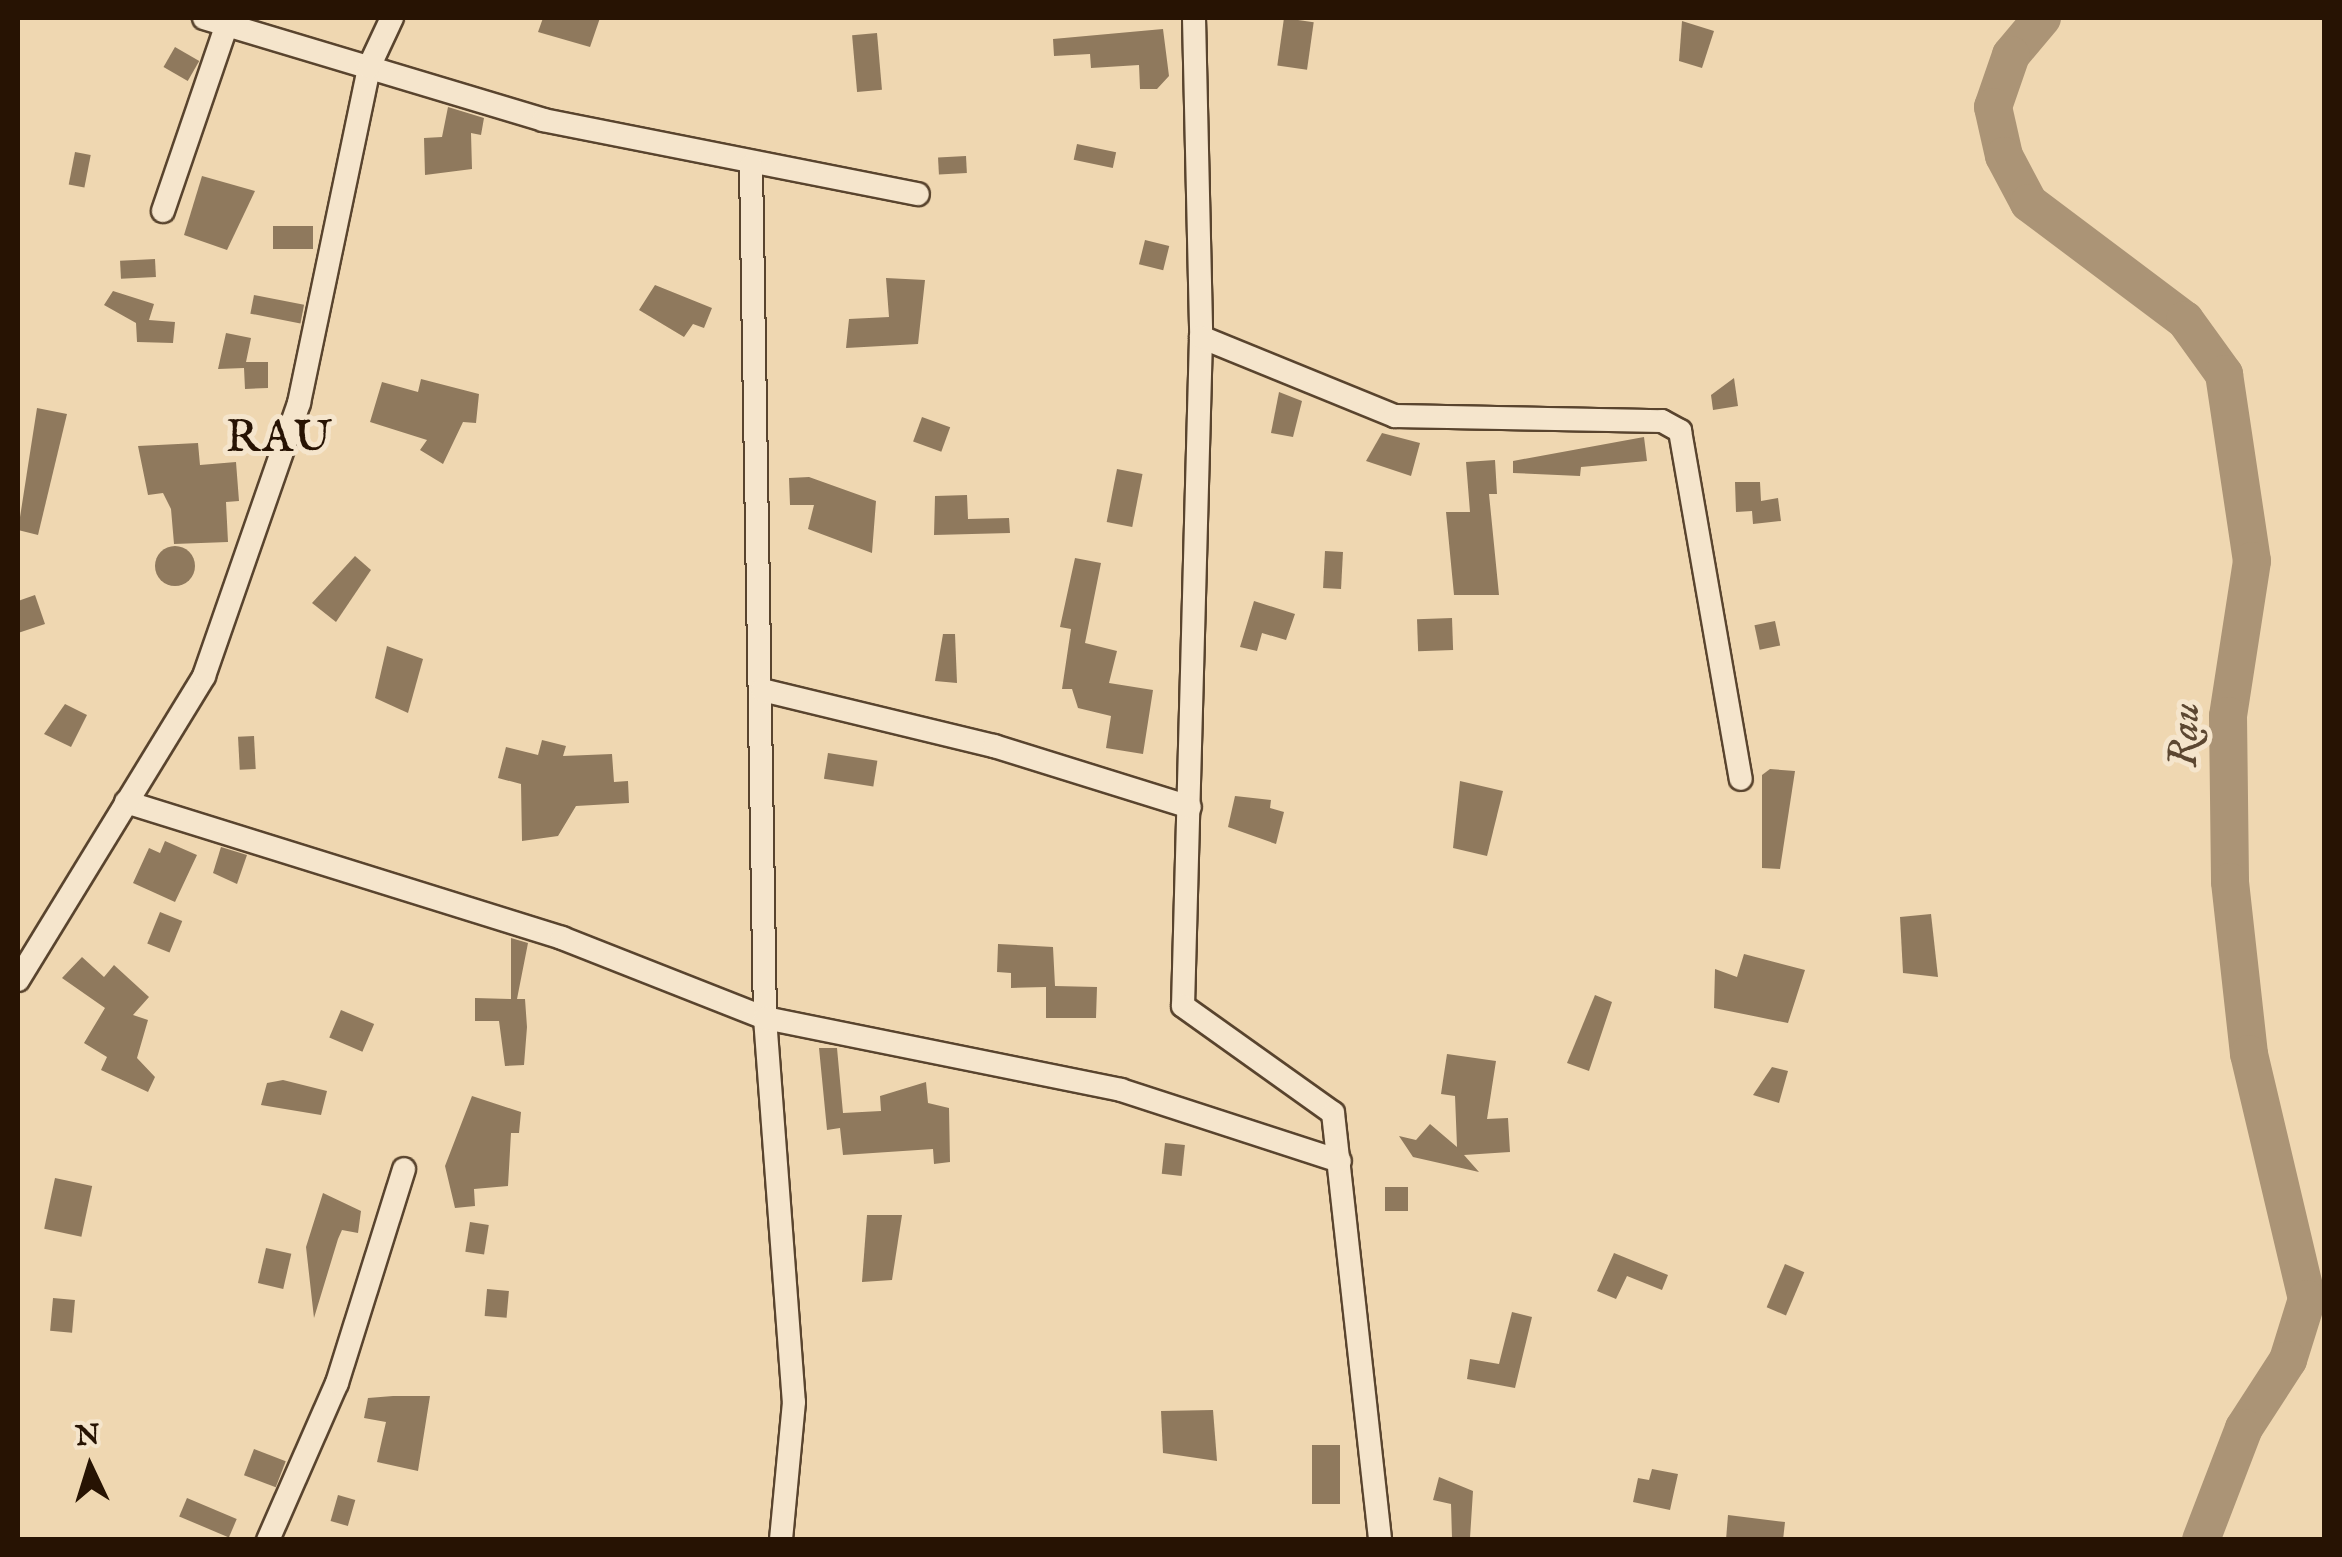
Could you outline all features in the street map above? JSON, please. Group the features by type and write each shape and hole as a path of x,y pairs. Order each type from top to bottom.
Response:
{"street":[{"path":"18,980 194,699 299,403 369,68 392,18"},
{"path":"1194,18 1200,338 1183,1006 1322,1098 1340,1161 1380,1540"},
{"path":"163,211 216,19 369,68 751,166 918,194"},
{"path":"751,166 765,1018 794,1402 781,1540"},
{"path":"1200,338 1395,416 1662,421 1680,431 1741,779"},
{"path":"762,690 994,746 1190,807"},
{"path":"126,802 562,938 765,1018 1071,1078 1340,1161"},
{"path":"268,1540 337,1383 404,1169"}],"building":[{"path":"543,18 600,18 590,47 538,32"},
{"path":"1284,18 1314,22 1307,70 1277,66"},
{"path":"1682,21 1714,31 1702,68 1679,61"},
{"path":"1163,29 1169,76 1157,89 1140,89 1139,65 1091,68 1090,54 1054,56 1053,39"},
{"path":"877,33 882,90 857,92 852,35"},
{"path":"175,47 199,61 188,81 164,67"},
{"path":"448,107 484,118 481,135 471,133 472,169 425,175 424,138 442,137"},
{"path":"1077,144 1116,152 1113,168 1074,160"},
{"path":"75,152 91,155 84,187 69,184"},
{"path":"966,156 967,173 939,174 938,157"},
{"path":"202,176 255,191 227,250 184,235"},
{"path":"273,226 313,226 313,249 273,249"},
{"path":"1145,240 1169,246 1163,270 1139,264"},
{"path":"155,259 156,277 121,279 120,261"},
{"path":"886,278 925,280 918,344 846,348 849,319 889,317"},
{"path":"655,285 712,308 704,328 693,324 684,337 639,310"},
{"path":"113,291 154,304 149,320 175,322 173,343 137,342 136,323 104,305"},
{"path":"254,295 304,305 300,323 250,314"},
{"path":"226,333 251,338 246,362 268,362 268,388 245,389 244,368 218,369"},
{"path":"1734,378 1738,406 1713,410 1711,395"},
{"path":"421,379 479,394 476,423 463,422 443,464 420,450 427,440 370,422 382,382 418,392"},
{"path":"1279,392 1302,401 1293,437 1271,433"},
{"path":"37,408 67,414 38,535 18,530"},
{"path":"922,417 950,427 941,452 913,441"},
{"path":"1382,433 1420,443 1411,476 1366,461"},
{"path":"1644,437 1647,461 1581,467 1580,476 1513,473 1513,461"},
{"path":"198,443 200,465 236,462 239,501 226,502 228,542 174,544 171,509 163,493 148,495 138,446"},
{"path":"1495,460 1497,494 1489,494 1499,595 1454,595 1446,512 1470,512 1466,462"},
{"path":"1117,469 1143,474 1132,527 1107,522"},
{"path":"809,477 876,501 872,553 808,529 814,505 790,505 789,478"},
{"path":"1735,482 1760,482 1761,501 1778,498 1781,521 1753,524 1752,511 1736,512"},
{"path":"967,495 968,519 1009,518 1010,533 934,535 935,496"},
{"path":"175,546 189,552 195,566 189,580 175,586 161,580 155,566 161,552"},
{"path":"1325,551 1343,552 1341,589 1323,588"},
{"path":"355,556 371,570 336,622 312,603"},
{"path":"1075,558 1101,563 1085,643 1117,651 1109,683 1153,690 1143,754 1106,748 1111,716 1078,708 1072,689 1062,689 1071,629 1060,627"},
{"path":"35,595 45,624 18,633 18,601"},
{"path":"1254,601 1295,614 1286,640 1262,633 1257,651 1240,647"},
{"path":"1452,618 1453,650 1418,651 1417,619"},
{"path":"1775,621 1780,645 1760,650 1754,625"},
{"path":"943,634 955,634 957,683 935,681"},
{"path":"387,646 423,659 408,713 375,698"},
{"path":"65,704 87,715 71,747 44,734"},
{"path":"254,736 256,769 240,770 238,737"},
{"path":"542,740 566,746 563,756 612,754 614,782 628,781 629,803 576,806 558,836 522,841 521,784 498,778 506,747 538,755"},
{"path":"828,753 877,761 873,787 824,779"},
{"path":"1770,769 1795,771 1780,869 1762,868 1762,775"},
{"path":"1460,781 1503,791 1487,856 1453,848"},
{"path":"1235,796 1271,800 1270,808 1284,812 1276,844 1228,827"},
{"path":"165,841 197,855 175,902 133,883 149,848 160,853"},
{"path":"221,847 247,855 237,884 213,873"},
{"path":"160,912 182,921 170,953 147,944"},
{"path":"1931,914 1938,977 1903,973 1900,917"},
{"path":"511,938 528,943 517,999 525,999 527,1027 524,1065 505,1066 499,1021 475,1021 475,998 511,999"},
{"path":"998,944 1053,947 1055,986 1097,987 1096,1018 1046,1018 1046,987 1011,988 1011,973 997,972"},
{"path":"1744,954 1805,970 1788,1023 1714,1008 1715,969 1737,977"},
{"path":"82,957 104,977 114,965 149,997 133,1015 148,1020 137,1058 155,1077 148,1092 101,1070 107,1057 84,1043 105,1008 62,978"},
{"path":"1595,995 1612,1002 1589,1071 1567,1063"},
{"path":"341,1010 374,1024 362,1052 329,1038"},
{"path":"819,1048 837,1048 843,1113 881,1111 880,1096 926,1082 928,1103 949,1108 950,1162 934,1164 933,1149 843,1155 840,1128 827,1130"},
{"path":"1447,1054 1496,1061 1487,1119 1508,1118 1510,1152 1464,1155 1479,1172 1413,1157 1399,1136 1416,1140 1430,1124 1457,1147 1455,1096 1441,1094"},
{"path":"1772,1067 1788,1071 1779,1103 1753,1095"},
{"path":"283,1080 327,1091 321,1115 261,1105 267,1083"},
{"path":"472,1096 521,1112 519,1133 511,1133 508,1186 474,1189 475,1206 455,1208 445,1166"},
{"path":"1165,1143 1185,1145 1182,1176 1162,1174"},
{"path":"55,1178 92,1186 81,1237 44,1229"},
{"path":"1385,1187 1408,1187 1408,1211 1385,1211"},
{"path":"323,1193 361,1211 358,1233 342,1230 338,1239 314,1318 306,1247"},
{"path":"867,1215 902,1215 892,1280 862,1282"},
{"path":"470,1222 489,1225 484,1255 465,1252"},
{"path":"266,1248 291,1254 283,1289 258,1283"},
{"path":"1614,1253 1668,1275 1662,1290 1627,1276 1616,1299 1597,1291"},
{"path":"1785,1264 1804,1272 1786,1315 1767,1307"},
{"path":"487,1289 509,1291 507,1318 485,1316"},
{"path":"53,1298 75,1300 72,1333 50,1331"},
{"path":"1512,1312 1532,1317 1515,1388 1467,1379 1470,1359 1499,1364"},
{"path":"430,1396 418,1471 377,1462 386,1422 364,1418 368,1398"},
{"path":"1213,1410 1217,1461 1163,1453 1161,1411"},
{"path":"1312,1445 1340,1445 1340,1504 1312,1504"},
{"path":"254,1449 286,1461 276,1487 244,1475"},
{"path":"1652,1469 1678,1474 1670,1510 1633,1502 1638,1478 1649,1480"},
{"path":"1439,1477 1473,1491 1470,1538 1452,1538 1451,1504 1433,1500"},
{"path":"338,1495 355,1500 348,1526 331,1521"},
{"path":"187,1498 237,1519 229,1538 179,1516"},
{"path":"1728,1515 1785,1522 1783,1540 1726,1540"}],"waterway":[{"name":"Rau","path":"2042,18 2011,55 1993,107 2004,156 2029,203 2185,320 2224,374 2252,561 2228,716 2230,882 2249,1054 2307,1299 2288,1360 2244,1428 2201,1540"}],"district":[{"name":"RAU","path":"280,439"}]}
